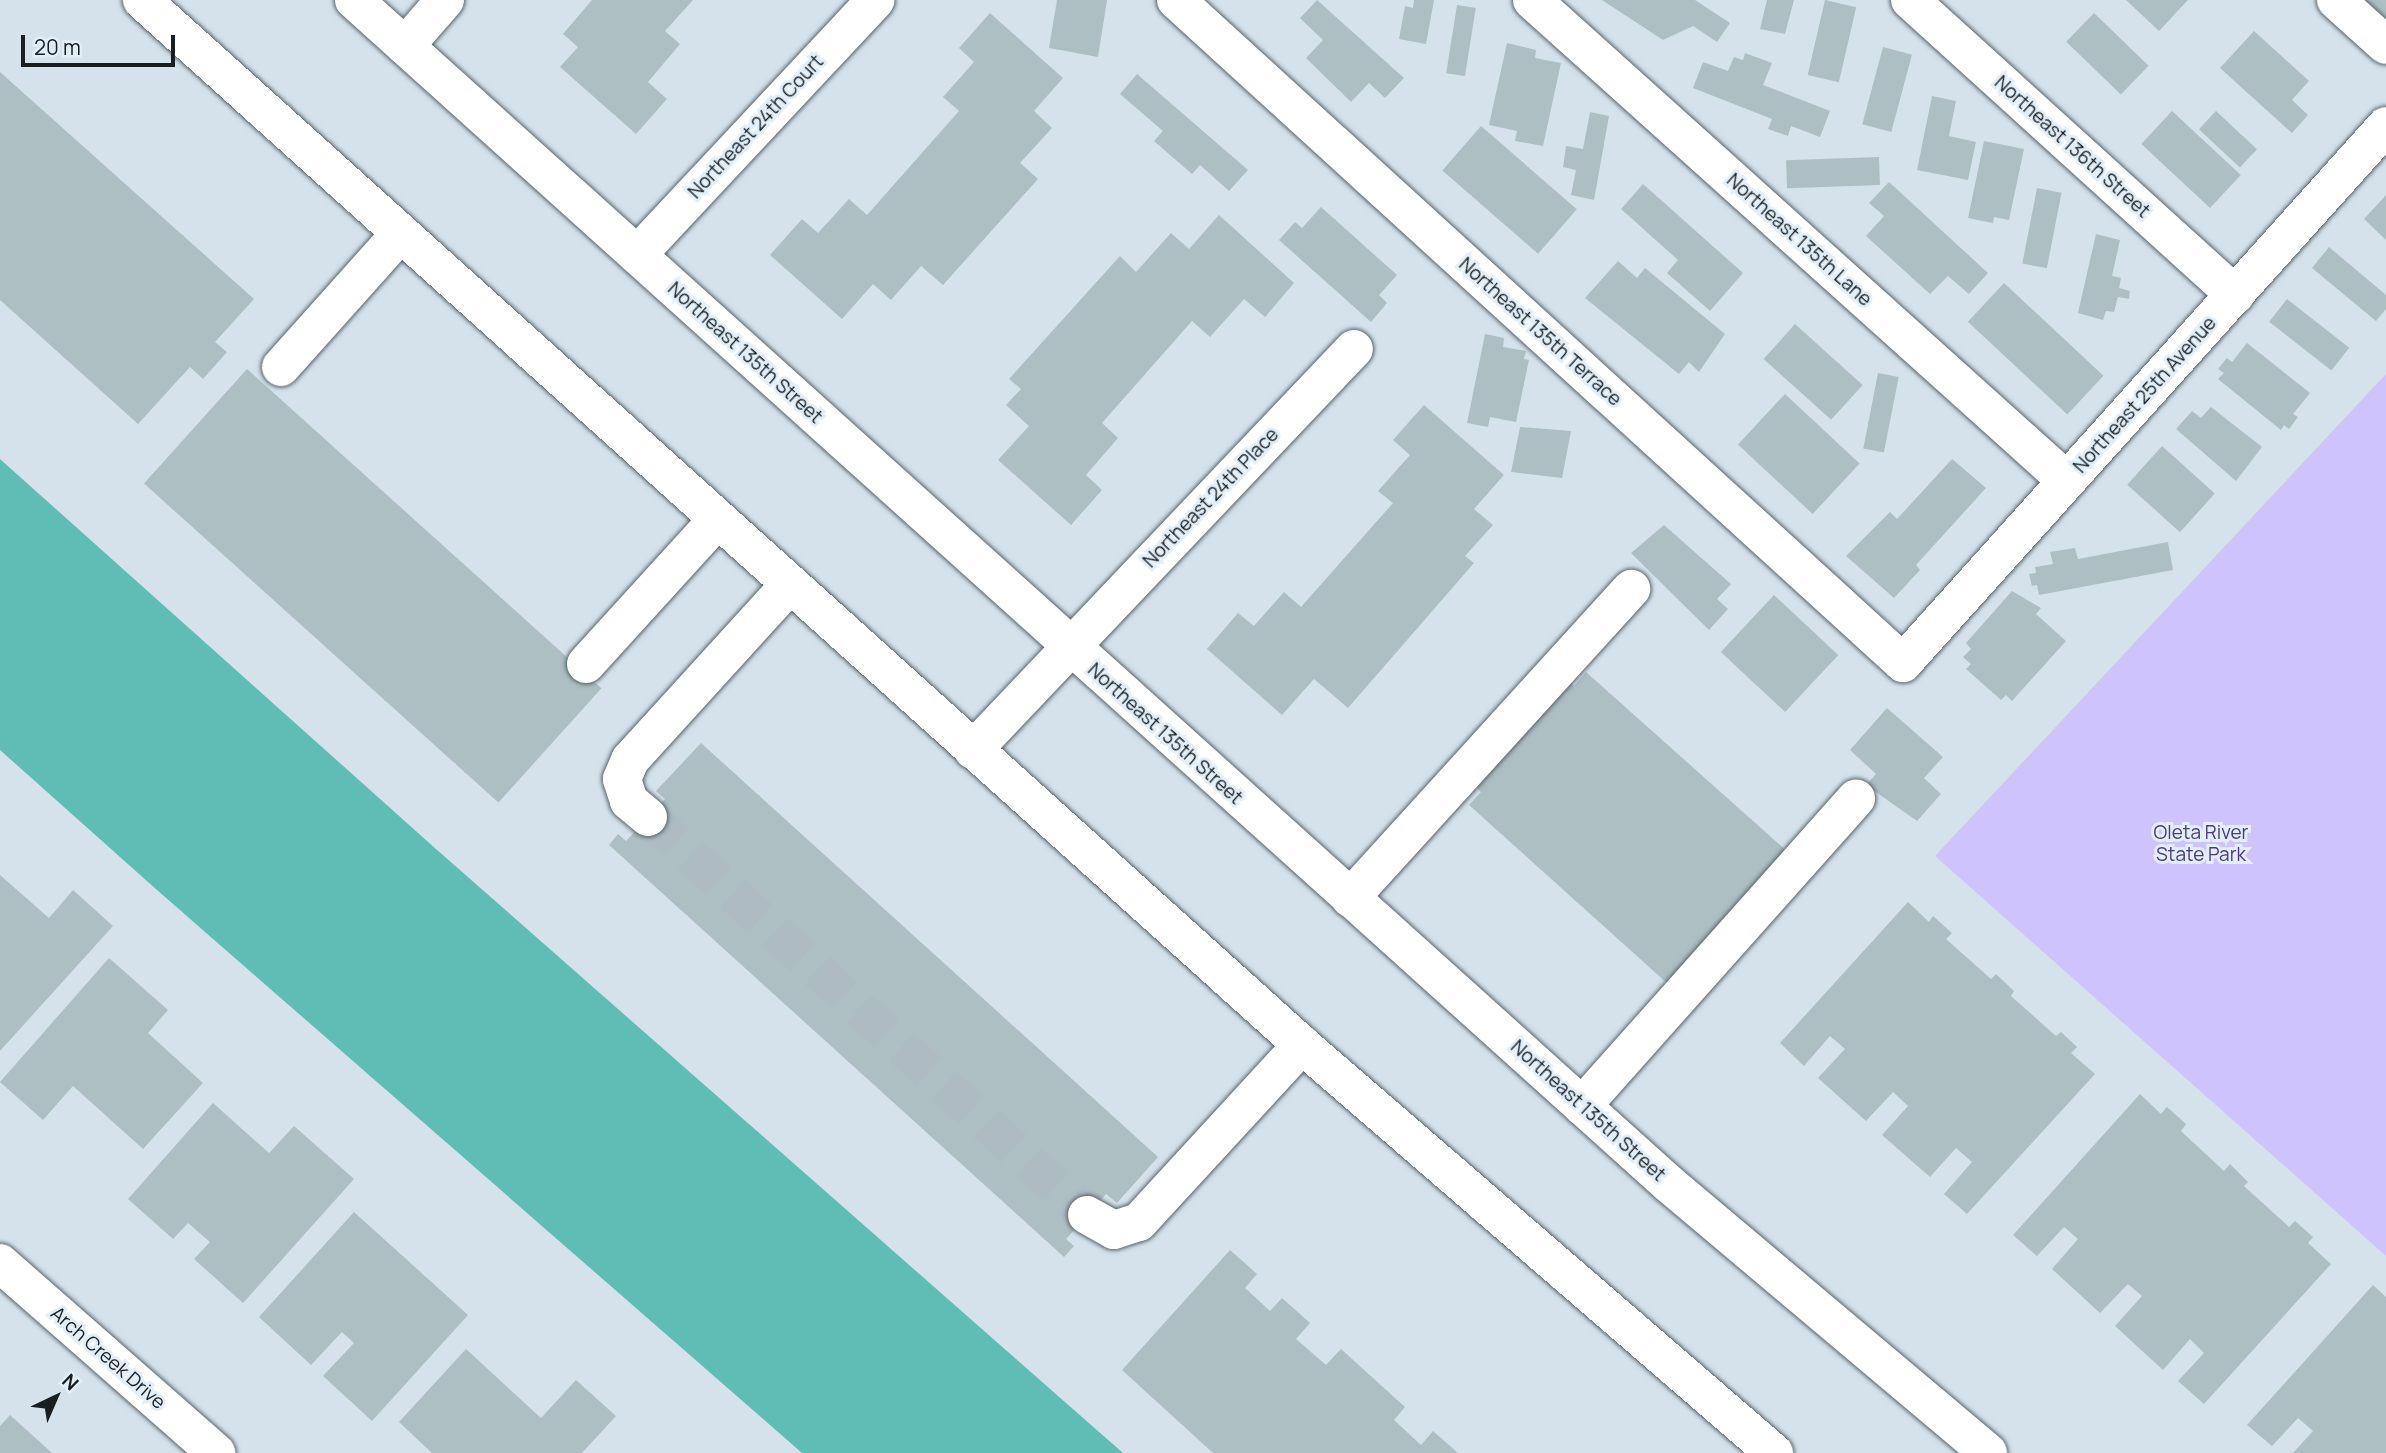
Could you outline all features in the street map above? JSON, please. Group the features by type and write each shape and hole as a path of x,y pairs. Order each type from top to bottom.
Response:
{"street":[{"path":"142,0 1303,1045 1774,1453"},
{"name":"Northeast 135th Street","path":"354,0 1068,647 1582,1106 1859,1349 1989,1453"},
{"path":"405,46 445,0"},
{"name":"Northeast 24th Court","path":"637,255 876,0"},
{"name":"Northeast 135th Terrace","path":"1176,0 1903,663"},
{"name":"Northeast 135th Lane","path":"1532,0 2067,481"},
{"name":"Northeast 136th Street","path":"1910,0 2235,295"},
{"path":"2336,0 2386,45"},
{"name":"Northeast 25th Avenue","path":"1903,663 2386,126"},
{"path":"281,368 400,234"},
{"name":"Northeast 24th Place","path":"973,750 1354,349"},
{"path":"586,664 717,520"},
{"path":"648,817 629,801 622,779 630,760 789,585"},
{"path":"1350,898 1631,589"},
{"path":"1582,1106 1856,798"},
{"path":"1087,1216 1114,1230 1139,1222 1303,1045"},
{"name":"Arch Creek Drive","path":"0,1263 216,1453"}],"green space":[{"name":"Oleta River State Park","path":"2386,374 2386,1256 1935,856"}],"shaded area":[{"path":"0,459 436,849 1123,1453 802,1453 157,890 0,750"}],"building":[{"path":"592,0 693,0 665,31 680,44 648,82 667,99 636,134 560,67 578,47 563,34"},
{"path":"1057,0 1107,0 1098,57 1049,48"},
{"path":"1317,0 1404,78 1385,98 1369,83 1351,102 1306,58 1323,40 1300,18"},
{"path":"1414,0 1434,0 1426,44 1399,39 1405,6 1413,8"},
{"path":"1602,0 1695,0 1730,23 1717,42 1693,26 1663,40"},
{"path":"1767,0 1794,0 1785,34 1760,29"},
{"path":"1825,0 1856,7 1839,82 1808,75"},
{"path":"2126,0 2188,0 2159,31"},
{"path":"2359,0 2386,0 2386,19 2382,23"},
{"path":"1457,5 1476,8 1465,76 1446,73"},
{"path":"990,13 1063,78 1034,111 1052,128 1020,163 1038,179 943,285 921,266 891,300 873,284 842,319 770,255 802,219 818,233 849,199 867,215 959,111 943,97 974,62 959,48"},
{"path":"2094,13 2149,66 2121,95 2066,42"},
{"path":"2254,31 2309,81 2292,100 2308,115 2292,133 2220,68"},
{"path":"1507,43 1536,50 1535,58 1561,63 1543,146 1515,141 1517,131 1489,125"},
{"path":"1883,47 1912,55 1891,132 1862,124"},
{"path":"1745,53 1772,63 1763,85 1830,111 1820,137 1791,126 1788,136 1768,129 1772,119 1693,88 1703,62 1728,71 1734,57 1743,60"},
{"path":"0,72 254,299 215,342 227,352 203,379 190,367 138,424 0,300"},
{"path":"1137,74 1248,170 1229,191 1200,165 1192,174 1154,141 1163,131 1120,94"},
{"path":"1932,96 1956,101 1949,136 1976,142 1968,180 1917,170"},
{"path":"2172,111 2241,175 2210,208 2141,144"},
{"path":"2216,111 2257,149 2240,167 2199,129"},
{"path":"1590,112 1609,116 1594,200 1571,195 1576,170 1563,167 1566,146 1583,149"},
{"path":"1481,126 1577,209 1538,254 1442,171"},
{"path":"1984,141 2024,149 2009,220 1994,217 1993,223 1968,218"},
{"path":"1879,157 1880,185 1787,188 1786,160"},
{"path":"1889,182 1988,273 1969,294 1948,276 1930,294 1866,236 1884,216 1869,203"},
{"path":"1643,184 1743,273 1710,311 1667,273 1678,260 1621,209"},
{"path":"2037,188 2062,193 2047,268 2022,264"},
{"path":"2386,195 2386,240 2364,219"},
{"path":"1321,207 1397,275 1379,295 1387,303 1371,322 1279,240 1295,222 1302,228"},
{"path":"1219,215 1294,283 1265,317 1244,299 1210,337 1192,321 1102,423 1118,438 1086,475 1102,490 1071,525 998,460 1029,426 1006,405 1021,389 1009,379 1120,256 1136,272 1171,233 1189,249"},
{"path":"2096,234 2120,240 2112,276 2121,278 2119,288 2130,291 2129,299 2118,297 2114,312 2106,311 2103,320 2078,313"},
{"path":"2329,247 2386,295 2386,309 2376,321 2312,268"},
{"path":"1618,261 1637,278 1645,268 1725,334 1699,372 1689,362 1679,374 1585,298"},
{"path":"2004,283 2103,376 2067,415 1968,322"},
{"path":"2287,299 2349,348 2331,370 2269,322"},
{"path":"1795,324 1863,385 1831,420 1764,359"},
{"path":"1485,334 1504,338 1503,347 1526,351 1524,359 1529,360 1516,422 1490,417 1488,427 1467,423"},
{"path":"2247,343 2310,393 2293,414 2298,417 2289,429 2284,425 2281,430 2218,379 2224,373 2218,369 2227,358 2232,362"},
{"path":"247,369 601,688 498,803 144,483"},
{"path":"1878,373 1899,377 1884,453 1863,449"},
{"path":"1785,394 1860,464 1813,514 1738,444"},
{"path":"1424,405 1504,475 1474,509 1493,525 1465,556 1474,563 1348,708 1314,679 1282,715 1207,649 1238,613 1254,626 1284,592 1301,607 1393,503 1378,491 1410,455 1393,440"},
{"path":"2211,407 2262,447 2236,481 2176,429 2192,411 2201,418"},
{"path":"1520,427 1571,431 1562,478 1511,472"},
{"path":"2162,446 2215,494 2180,532 2127,485"},
{"path":"1952,459 1986,488 1916,565 1920,570 1894,598 1846,556 1890,512 1897,519"},
{"path":"1664,525 1731,584 1717,599 1728,609 1709,630 1631,553"},
{"path":"2168,542 2173,570 2039,595 2037,585 2032,586 2029,574 2036,573 2035,567 2053,564 2050,552 2075,548 2078,559"},
{"path":"2012,591 2041,608 2036,614 2066,641 2012,701 2006,695 2001,700 1966,669 1971,664 1963,657 1971,649 1966,643"},
{"path":"1774,595 1838,655 1785,712 1721,652"},
{"path":"1586,672 1790,854 1668,984 1469,805 1481,792 1469,780 1563,675 1574,686"},
{"path":"1887,708 1943,757 1924,778 1941,794 1917,821 1866,785 1876,774 1850,750"},
{"path":"701,743 1158,1157 1117,1203 1106,1194 1066,1239 1074,1246 1064,1257 609,845 618,834 626,841 665,799 656,791"},
{"path":"0,875 49,918 73,890 113,926 0,1051"},
{"path":"1908,902 1929,922 1933,916 1952,933 1946,939 1991,979 1996,974 2014,991 2011,996 2056,1036 2061,1032 2077,1047 2071,1053 2095,1074 1967,1214 1944,1194 1972,1162 1956,1148 1930,1177 1882,1135 1908,1106 1893,1092 1866,1121 1818,1078 1845,1049 1830,1036 1804,1066 1780,1043"},
{"path":"109,958 168,1010 148,1033 203,1083 143,1149 73,1086 43,1120 0,1082"},
{"path":"2140,1094 2161,1114 2167,1107 2186,1124 2181,1131 2224,1171 2230,1164 2248,1182 2244,1186 2289,1227 2295,1221 2313,1237 2308,1243 2331,1264 2204,1404 2178,1381 2204,1353 2190,1339 2163,1370 2115,1326 2142,1296 2128,1284 2100,1313 2052,1269 2078,1239 2064,1227 2037,1256 2013,1235"},
{"path":"213,1103 269,1153 294,1126 354,1179 243,1303 194,1259 210,1242 188,1223 173,1239 128,1199"},
{"path":"354,1212 468,1315 372,1421 323,1376 354,1343 342,1332 311,1365 259,1317"},
{"path":"1230,1250 1257,1274 1245,1288 1270,1311 1282,1298 1310,1323 1296,1339 1326,1365 1341,1349 1405,1407 1394,1420 1421,1445 1433,1431 1458,1453 1213,1453 1122,1370"},
{"path":"2373,1285 2386,1297 2386,1453 2293,1453 2313,1431 2298,1418 2272,1446 2247,1425"},
{"path":"466,1349 541,1418 576,1380 616,1416 582,1453 432,1453 399,1422"},
{"path":"10,1415 52,1453 0,1453 0,1426"}],"tunnel":[{"path":"648,817 1087,1215"}]}
